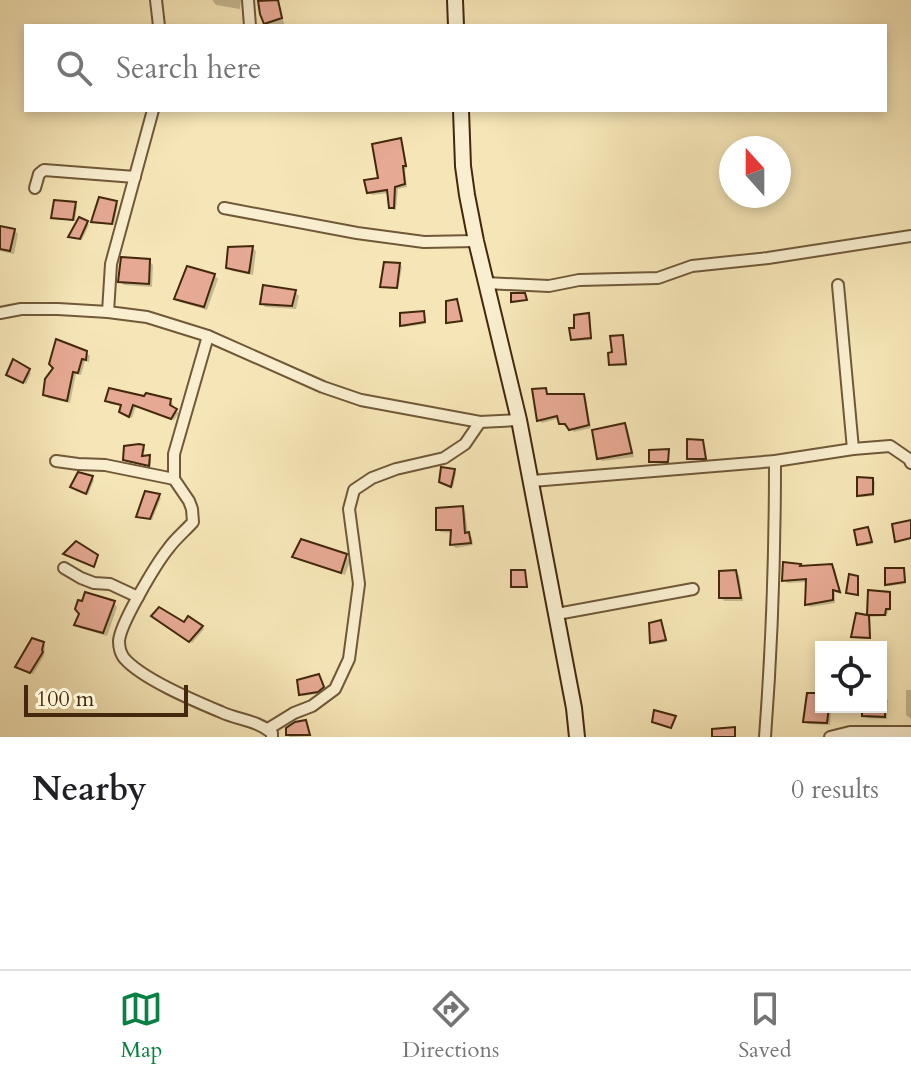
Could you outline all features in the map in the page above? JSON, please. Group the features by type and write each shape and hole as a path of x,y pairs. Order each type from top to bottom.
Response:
{"main road":[{"path":"455,0 456,24"},
{"path":"461,112 463,166 476,241 532,481 577,737"}],"street":[{"path":"156,0 159,24"},
{"path":"248,0 250,24"},
{"path":"108,312 111,264 152,112"},
{"path":"35,188 39,174 44,170 135,177"},
{"path":"224,208 424,242 476,241"},
{"path":"486,283 549,286 579,280 658,278 692,266 911,236"},
{"path":"838,285 853,449"},
{"path":"0,313 21,309 108,312 147,317 208,336 323,387 361,400 480,422 519,420"},
{"path":"208,336 174,454 174,479 189,501 193,522 167,550 138,597 119,640 123,657 151,679 224,714 258,724 270,733 294,713 312,706 335,689 349,659 359,584 349,509 354,490 372,478 396,469 444,458 465,444 480,422"},
{"path":"532,481 775,461 890,446 911,463"},
{"path":"56,461 105,465 174,479"},
{"path":"765,737 775,551 775,461"},
{"path":"64,568 81,578 110,584 138,597"},
{"path":"557,614 693,589"},
{"path":"830,737 850,732 911,732"}],"building":[{"path":"278,0 282,18 264,24 258,1"},
{"path":"401,138 406,166 403,166 405,184 395,187 394,208 389,208 387,190 367,193 364,180 378,178 372,144"},
{"path":"99,197 117,201 112,224 91,222"},
{"path":"54,200 76,202 73,220 51,218"},
{"path":"79,217 88,221 80,239 68,237"},
{"path":"0,226 15,229 10,251 0,249"},
{"path":"253,246 249,273 226,268 228,247"},
{"path":"121,257 150,259 149,284 118,282"},
{"path":"384,262 400,263 397,288 380,287"},
{"path":"187,266 215,274 204,307 174,299"},
{"path":"263,285 296,290 292,306 260,304"},
{"path":"511,293 525,293 527,300 511,302"},
{"path":"457,299 462,321 446,323 446,301"},
{"path":"424,311 425,322 400,326 400,313"},
{"path":"589,313 591,338 571,340 569,328 574,328 574,315"},
{"path":"623,335 626,364 609,365 608,353 612,352 610,336"},
{"path":"56,339 87,351 86,360 82,359 78,373 73,372 67,401 43,395 45,379 53,368 49,364"},
{"path":"13,359 30,369 23,383 6,375"},
{"path":"109,388 171,399 170,405 177,409 171,419 133,405 129,417 119,412 121,405 105,401"},
{"path":"546,388 547,394 584,394 589,425 569,430 565,424 559,424 557,416 537,421 532,389"},
{"path":"625,423 632,453 597,459 592,430"},
{"path":"687,439 703,440 706,459 687,459"},
{"path":"144,445 142,456 150,455 149,466 123,460 124,446"},
{"path":"669,449 668,462 649,462 649,450"},
{"path":"441,467 455,469 451,487 439,482"},
{"path":"78,472 93,476 86,494 70,487"},
{"path":"857,477 873,478 873,494 857,496"},
{"path":"145,491 160,494 150,519 136,517"},
{"path":"463,506 465,533 469,532 471,543 450,545 451,530 436,530 436,508"},
{"path":"911,520 911,538 895,542 892,524"},
{"path":"868,527 872,542 857,545 854,530"},
{"path":"301,539 347,554 341,573 292,557"},
{"path":"76,541 98,555 94,567 63,554"},
{"path":"783,562 800,566 832,564 840,592 833,590 833,600 805,605 806,579 782,581"},
{"path":"885,568 904,568 905,582 885,585"},
{"path":"511,570 525,570 527,587 511,587"},
{"path":"736,570 741,598 719,598 719,571"},
{"path":"849,574 858,576 858,595 846,593"},
{"path":"868,590 890,592 890,609 886,609 885,615 869,615 870,638 851,637 856,613 867,615"},
{"path":"85,592 115,601 103,633 74,625 79,614 75,609 78,600 82,601"},
{"path":"159,607 184,622 188,616 203,626 189,642 151,616"},
{"path":"661,620 666,640 650,643 649,623"},
{"path":"32,638 44,642 43,652 30,673 15,667"},
{"path":"319,674 324,687 318,692 299,695 297,680"},
{"path":"807,693 815,693 815,713 828,713 827,723 803,722"},
{"path":"654,710 676,716 671,728 652,722"},
{"path":"862,713 885,713 885,717 862,716"},
{"path":"306,720 310,735 286,735 286,728"},
{"path":"735,727 735,737 712,737 712,729"}]}
